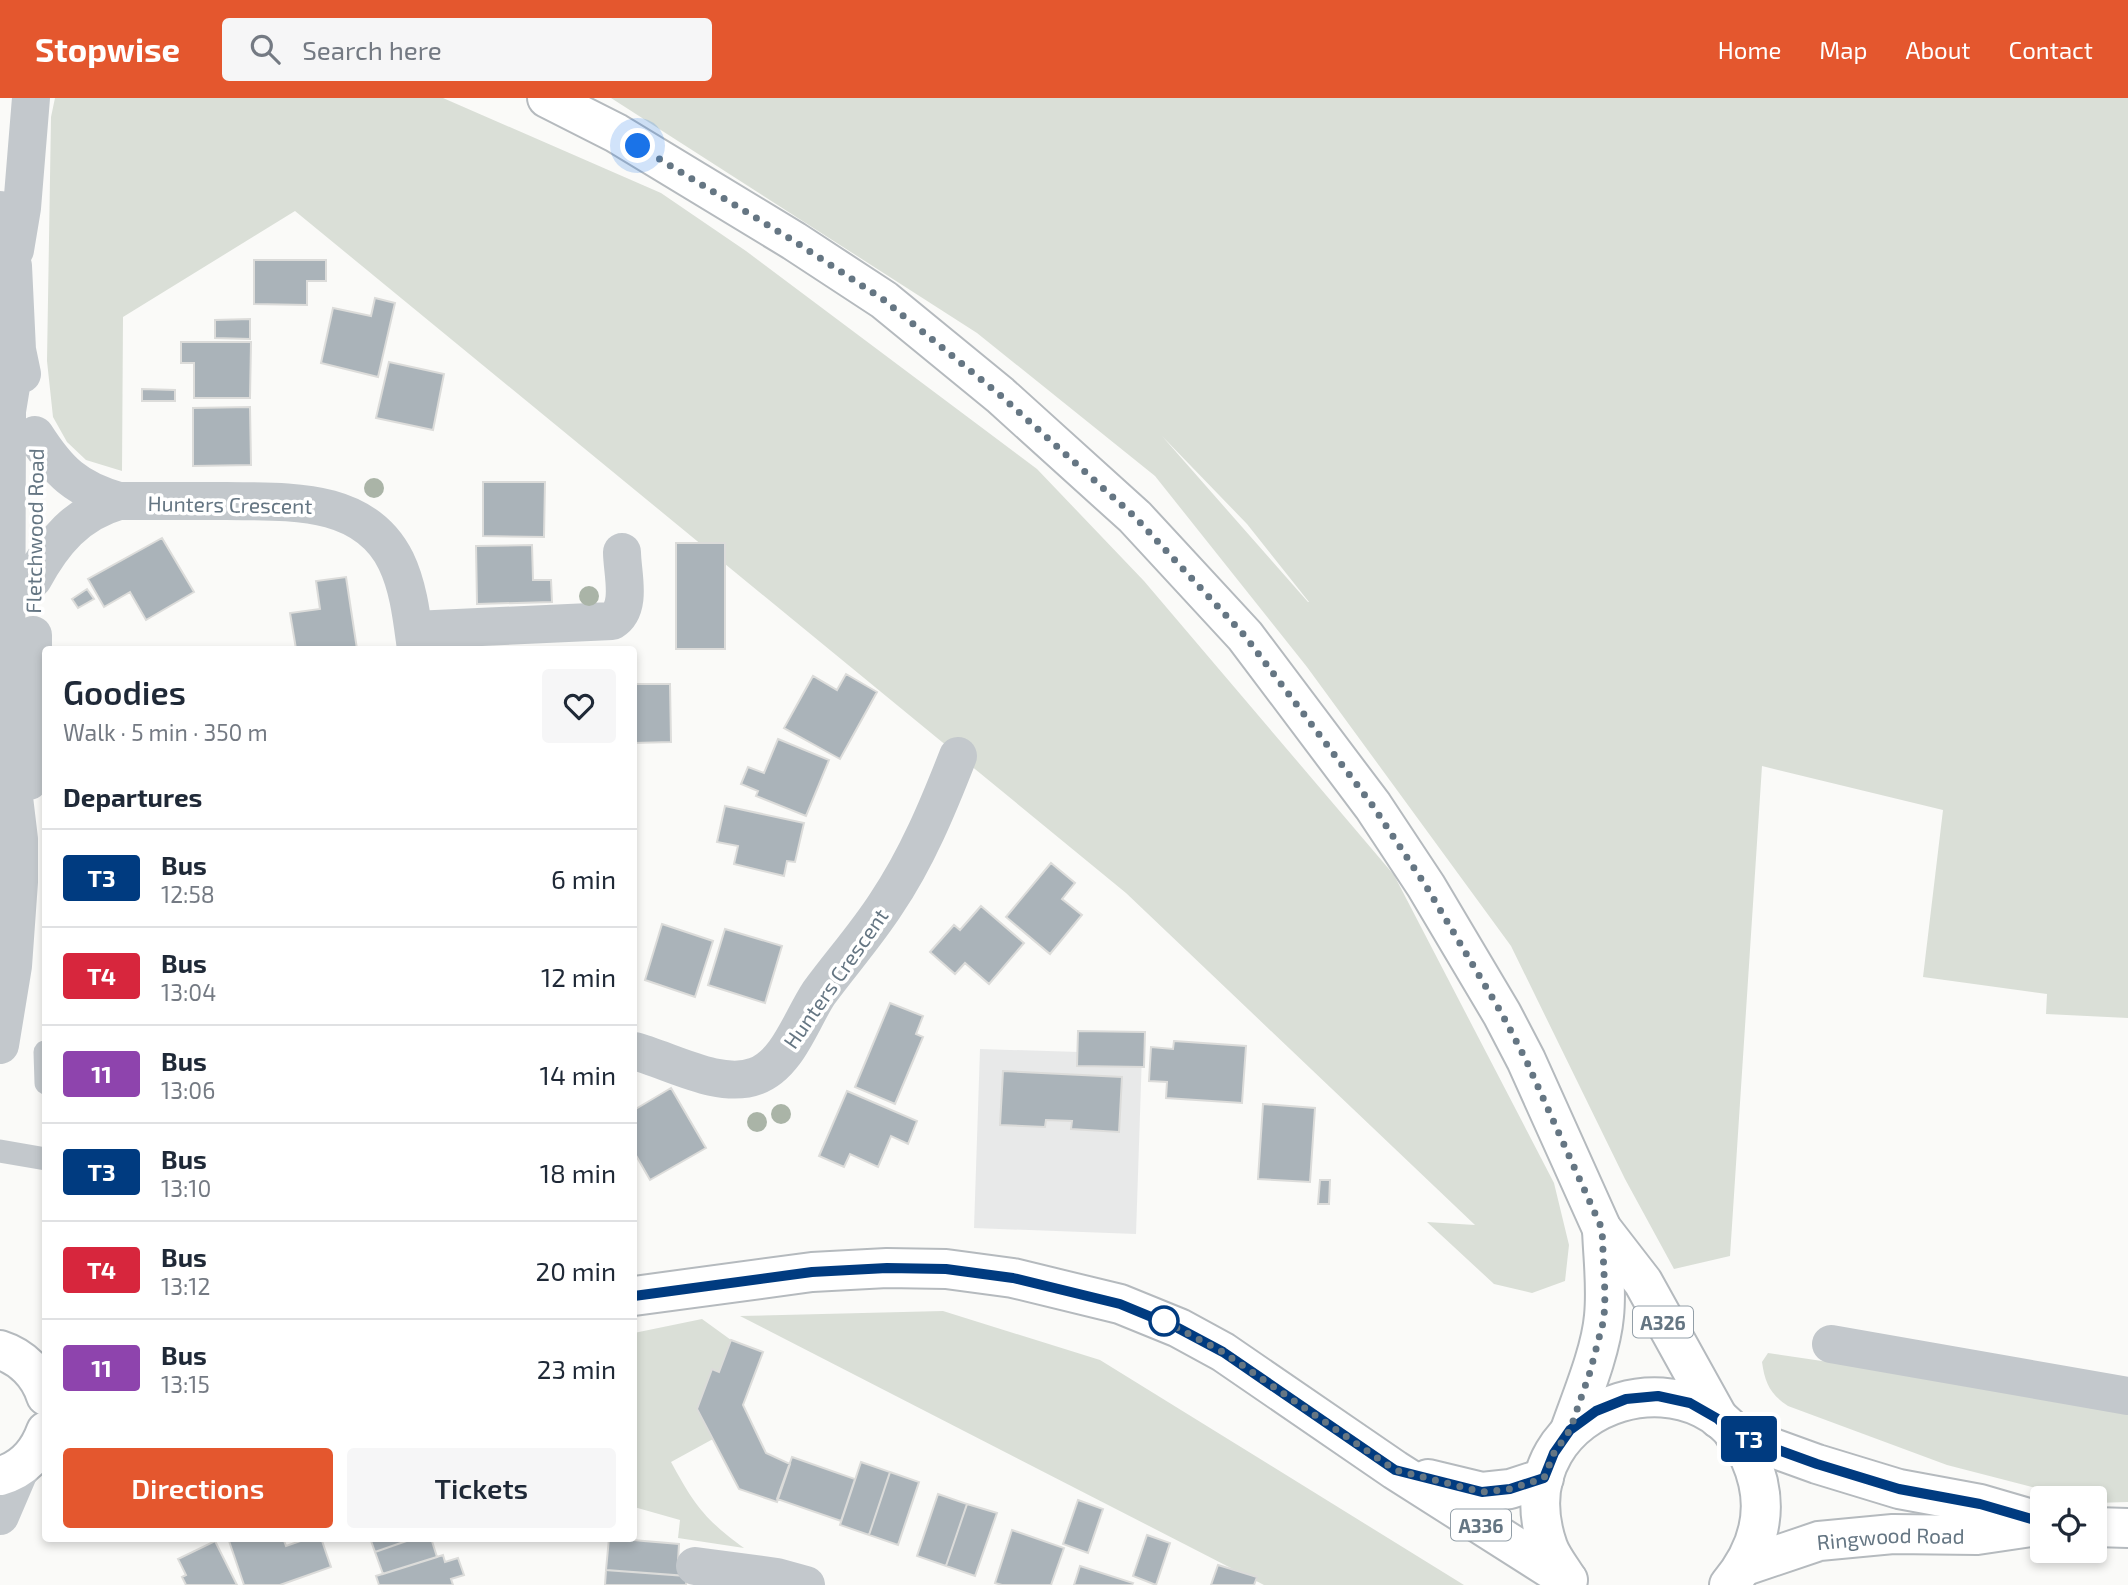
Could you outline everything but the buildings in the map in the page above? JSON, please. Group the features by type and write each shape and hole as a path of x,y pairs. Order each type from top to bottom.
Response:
{"main road":[{"name":"A326","path":"547,98 616,133 794,241 884,300 1000,395 1144,527 1245,636 1373,806 1418,874 1502,1014 1602,1229 1643,1282 1664,1324 1726,1426"},
{"name":"A326","path":"1570,1430 1590,1372 1604,1319 1602,1229"},
{"name":"A336","path":"637,1296 812,1272 887,1268 979,1272 1059,1288 1147,1313 1223,1352 1395,1470 1571,1582"},
{"name":"Ringwood Road","path":"1570,1430 1596,1411 1626,1399 1658,1396 1690,1403 1726,1426 1817,1464 1899,1489 1980,1504 2030,1520"},
{"path":"1726,1426 1754,1464 1762,1499 1759,1534 1737,1576"},
{"path":"1570,1430 1554,1453 1544,1478 1541,1514 1549,1549 1571,1582"},
{"name":"A336","path":"1395,1470 1482,1492 1510,1489 1544,1478"},
{"name":"Ringwood Road","path":"1737,1576 1819,1541 1893,1534 1977,1535 2030,1526"},
{"path":"2107,1527 2128,1528"}],"street":[{"name":"Fletchwood Road","path":"13,266 22,208 31,98"},
{"name":"Fletchwood Road","path":"0,211 13,266 17,350 35,435 13,593 3,727 19,839"},
{"name":"Fletchwood Road","path":"0,1045 8,1003 17,917 19,839 33,748 13,593 7,411 17,350"},
{"name":"Hunters Crescent","path":"35,435 52,462 67,477 101,496 119,501 283,501 314,504 340,511 378,536 396,562 404,583 415,640"},
{"name":"Hunters Crescent","path":"13,593 69,528 84,515 119,501"},
{"path":"415,640 612,621 624,607 622,552"},
{"name":"Hunters Crescent","path":"637,1052 686,1069 734,1081 757,1076 778,1060 820,992 865,935 905,874 935,814 958,756"},
{"path":"1832,1345 2128,1396"},
{"path":"0,1516 31,1450"},
{"path":"695,1566 753,1573 806,1585"}],"lane":[{"path":"0,1151 42,1158"}],"shaded area":[{"path":"55,98 443,98 661,193 746,251 1037,469 1144,581 1394,875 1554,1183 1569,1245 1565,1281 1532,1293 1494,1284 1427,1222 1475,1225 1126,893 295,211 123,317 122,471 86,460 67,442 53,417 47,361 51,117"},
{"path":"611,98 2128,98 2128,1018 2046,1014 2047,994 1923,977 1943,810 1762,766 1730,1256 1674,1269 1625,1179 1511,946 1307,667 1155,476 977,333","holes":["1162,436 1247,524 1309,602"]},
{"path":"980,1049 1142,1054 1136,1234 974,1228"},
{"path":"943,1311 1100,1360 1464,1585 1264,1585 740,1316"},
{"path":"702,1319 731,1340 719,1372 713,1369 713,1439 671,1462 701,1510 744,1548 678,1538 680,1520 637,1508 637,1332"},
{"path":"1768,1353 2128,1408 2128,1502 2107,1503 2107,1486 2030,1487 1947,1465 1788,1406 1777,1397 1767,1382 1762,1362"}],"bus line":[{"name":"T3","path":"637,1296 812,1272 887,1268 979,1272 1059,1288 1147,1313 1223,1352 1395,1470 1452,1486 1482,1492 1510,1489 1544,1478 1554,1453 1570,1430 1596,1411 1626,1399 1658,1396 1690,1403 1718,1419 1734,1434 1817,1464 1899,1489 1980,1504 2030,1519"}],"route":[{"path":"638,146 794,241 884,300 1000,395 1135,517 1245,636 1373,806 1426,886 1502,1014 1526,1060 1602,1229 1604,1319 1590,1372 1570,1430 1554,1453 1544,1478 1510,1489 1482,1492 1395,1470 1223,1352 1164,1321"}]}
